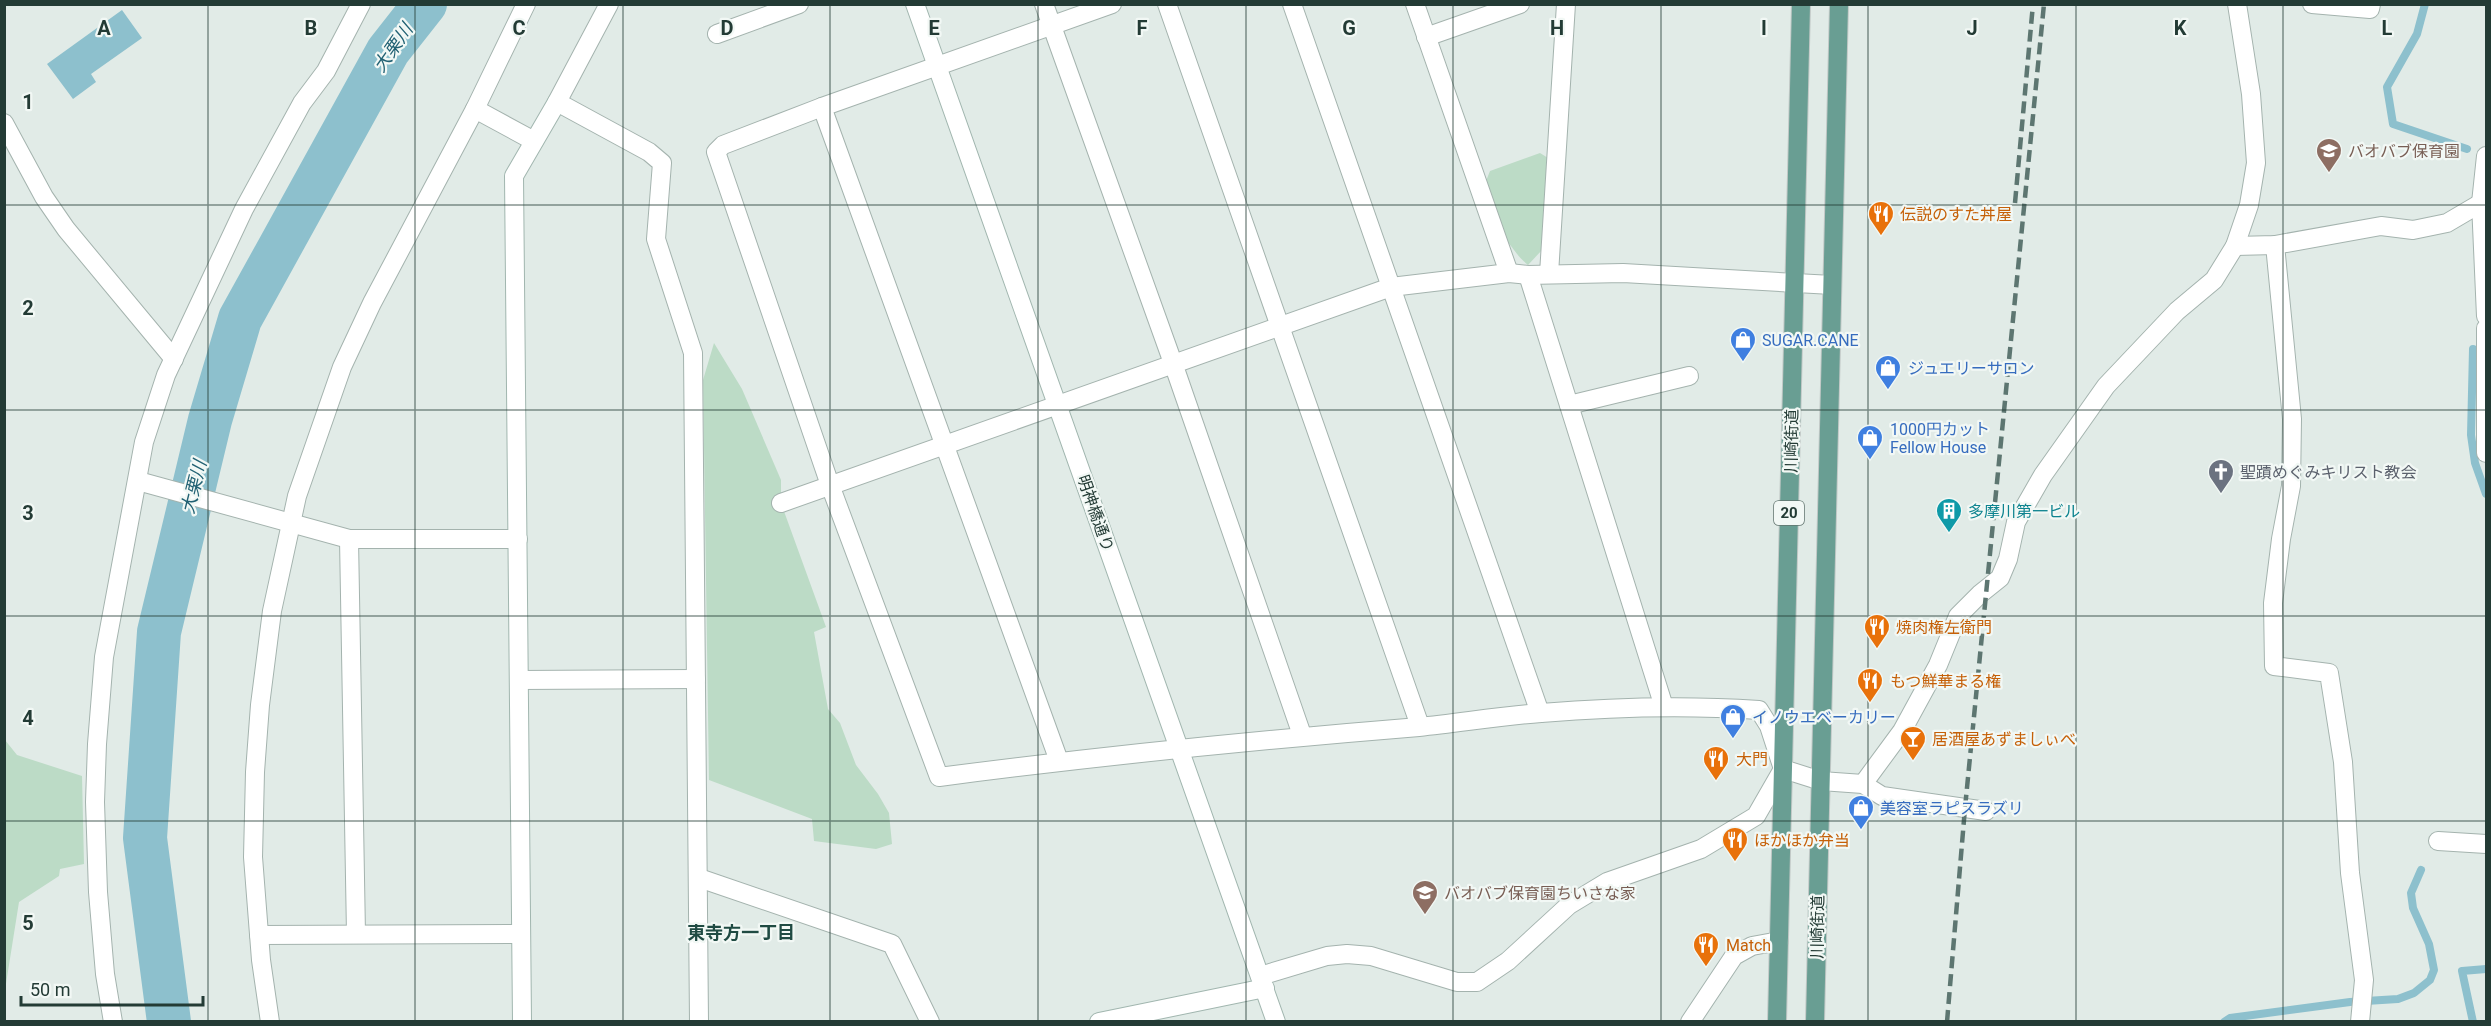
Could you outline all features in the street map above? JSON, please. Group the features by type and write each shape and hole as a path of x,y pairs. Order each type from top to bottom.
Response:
{"main road":[{"name":"川崎街道","path":"1777,1022 1801,4"},
{"name":"川崎街道","path":"1815,1022 1839,4"}],"street":[{"path":"113,1022 105,974 98,892 95,813 97,744 104,657 141,482 144,442 166,375 244,209 302,103 326,71 361,4"},
{"path":"270,1022 259,935 253,857 255,772 272,611 287,521 342,367 390,266 475,110 526,4"},
{"path":"522,1022 514,176 557,102 609,4"},
{"path":"717,34 799,4"},
{"name":"明神橋通り","path":"915,4 1276,1022"},
{"path":"1044,4 1173,363 1302,735"},
{"path":"1099,1022 1262,982 1326,956 1347,954 1371,956 1457,982 1477,982 1508,961 1569,905 1607,882 1701,849 1756,816 1783,769 1769,726 1759,710 1664,706 1540,713 1420,726 1302,735 1059,761 939,777 830,485 716,152 723,145 822,107 1112,4"},
{"path":"1167,4 1420,726"},
{"path":"1292,4 1540,713"},
{"path":"1415,4 1509,273"},
{"path":"1426,37 1520,4"},
{"path":"1549,274 1566,4"},
{"path":"1863,784 1902,731 1938,664 1958,616 2000,578 2008,559 2016,522 2043,475 2106,386 2177,311 2214,280 2235,246 2249,205 2256,163 2251,94 2237,4"},
{"path":"2312,4 2370,9 2371,4"},
{"path":"557,102 649,152 662,163 656,239 693,353 699,1022"},
{"path":"822,107 1059,761"},
{"path":"475,110 534,141"},
{"path":"4,123 44,197 66,229 174,359"},
{"path":"2487,156 2481,203 2487,316"},
{"path":"2235,246 2275,245 2381,226 2414,230 2447,224 2481,203"},
{"path":"2275,245 2292,418 2291,486 2273,603 2274,666 2329,673 2343,762 2350,873 2364,980 2360,1022"},
{"path":"781,503 1391,287 1509,273 1623,273 1832,285"},
{"path":"1528,274 1664,706"},
{"path":"2487,328 2487,453"},
{"path":"1569,405 1689,375"},
{"path":"141,482 349,539 518,539"},
{"path":"349,539 356,934"},
{"path":"519,680 696,679"},
{"path":"1783,769 1821,782 1863,784 1882,796 1986,811"},
{"path":"2438,841 2487,844"},
{"path":"699,878 892,944 930,1022"},
{"path":"259,935 520,934"},
{"path":"1690,1022 1734,956 1752,946 1779,941"}],"green space":[{"path":"1540,153 1548,158 1542,250 1528,265 1504,238 1486,181 1490,171"},
{"path":"714,343 742,389 781,480 781,503 826,627 814,632 828,709 840,723 856,765 889,813 892,844 876,849 814,841 812,819 709,780 703,380"},
{"path":"5,740 17,755 82,776 84,864 60,869 59,876 19,902 5,990"}],"water":[{"path":"122,10 142,38 91,74 96,82 73,99 47,64"}],"waterway":[{"name":"大栗川","path":"169,1022 145,838 159,632 210,420 240,319 388,51 425,4"},
{"path":"2425,4 2417,34 2387,87 2393,124 2467,149"},
{"path":"2473,349 2471,435 2475,463 2486,494"},
{"path":"2224,1022 2230,1018 2350,1002 2398,999 2414,993 2430,980 2434,970 2429,944 2413,908 2411,893 2421,870"},
{"path":"2473,1022 2462,971 2486,969"}],"railway":[{"path":"2015,203 2033,4"},
{"path":"1947,1022 1965,808 2044,4"}],"place":[{"name":"バオバブ保育園","path":"2329,174"},
{"name":"伝説のすた丼屋","path":"1881,237"},
{"name":"SUGAR.CANE","path":"1743,363"},
{"name":"ジュエリーサロン","path":"1888,391"},
{"name":"1000円カット Fellow House","path":"1870,461"},
{"name":"聖蹟めぐみキリスト教会","path":"2221,495"},
{"name":"多摩川第一ビル","path":"1949,534"},
{"name":"焼肉権左衛門","path":"1877,650"},
{"name":"もつ鮮華まる権","path":"1870,704"},
{"name":"イノウエベーカリー","path":"1733,740"},
{"name":"居酒屋あずましぃべ","path":"1913,762"},
{"name":"大門","path":"1716,782"},
{"name":"美容室ラピスラズリ","path":"1861,831"},
{"name":"ほかほか弁当","path":"1735,863"},
{"name":"バオバブ保育園ちいさな家","path":"1425,916"},
{"name":"Match","path":"1706,968"}],"district":[{"name":"東寺方一丁目","path":"741,933"}]}
